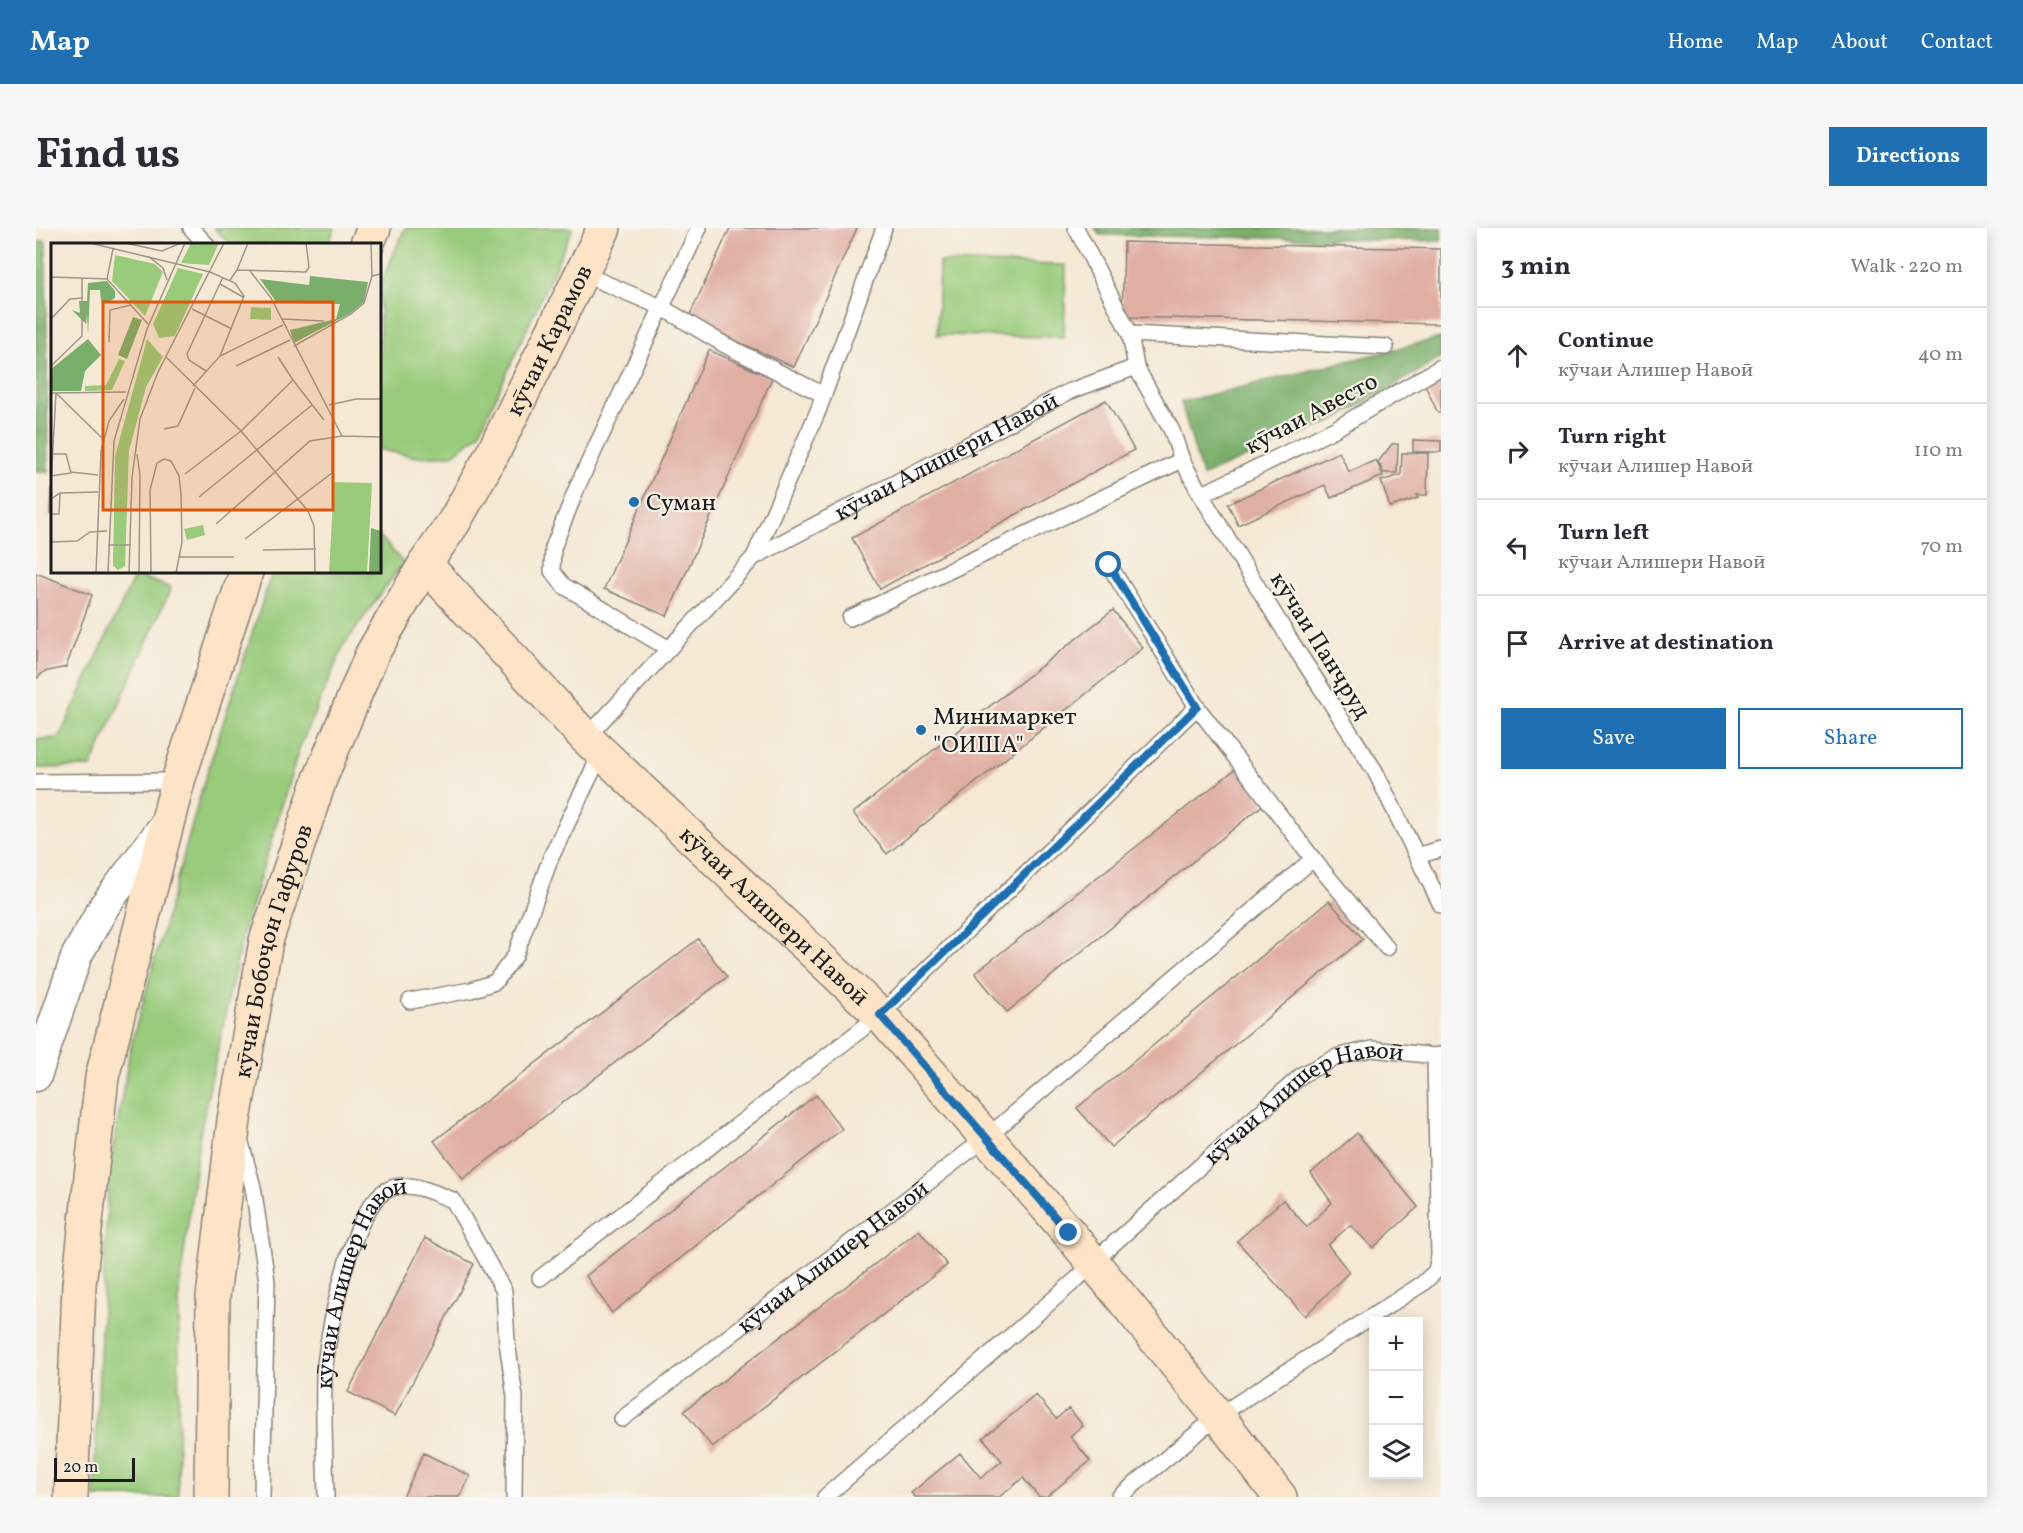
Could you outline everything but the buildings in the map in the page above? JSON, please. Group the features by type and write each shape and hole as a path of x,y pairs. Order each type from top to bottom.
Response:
{"main road":[{"path":"367,243 374,228"},
{"name":"кӯчаи Карамов","path":"494,451 604,228"},
{"name":"кӯчаи Бобоҷон Гафуров","path":"211,1497 213,1298 234,1120 266,941 320,779 372,654 425,564 454,522 494,451"},
{"name":"кӯчаи Алишери Навоӣ","path":"425,564 594,746 880,1015 1069,1233 1218,1416"},
{"path":"71,1497 79,1284 102,1077 178,781 246,573"},
{"path":"1218,1416 1280,1497"}],"street":[{"path":"37,1069 77,955 105,905 169,819"}],"lane":[{"path":"191,228 205,243"},
{"path":"669,649 564,585 552,571 553,548 578,484 699,228"},
{"path":"754,557 824,395 884,228"},
{"name":"кӯчаи Панҷруд","path":"1076,228 1130,334 1136,367 1173,431 1182,460 1201,495 1375,771 1441,905"},
{"path":"581,273 661,307 725,345 824,395"},
{"path":"1130,334 1386,347"},
{"name":"кӯчаи Алишери Навоӣ","path":"594,746 669,649 754,557 1068,392 1136,367"},
{"name":"кӯчаи Авесто","path":"1201,495 1335,429 1441,367"},
{"path":"850,618 1182,460"},
{"path":"1109,565 1197,707 1314,859 1387,948"},
{"path":"540,1278 880,1015 1197,707"},
{"path":"410,1001 471,990 495,982 515,956 594,746"},
{"path":"36,782 178,781"},
{"path":"1417,856 1441,849"},
{"name":"кӯчаи Алишер Навоӣ","path":"622,1419 987,1137 1314,859"},
{"name":"кӯчаи Алишер Навоӣ","path":"825,1497 1078,1278 1303,1074 1339,1056 1372,1049 1438,1056 1439,1256 1436,1271 1412,1290 1218,1416 1119,1497"},
{"path":"234,1120 253,1187 267,1281 262,1497"},
{"name":"кӯчаи Алишер Навоӣ","path":"326,1497 324,1376 336,1299 367,1210 387,1190 411,1185 453,1200 504,1291 507,1342 515,1397 514,1497"}],"green space":[{"path":"214,228 335,228 328,243 229,243"},
{"path":"405,228 573,228 479,434 452,455 417,457 381,450 381,283"},
{"path":"1095,228 1441,228 1441,241 1100,235"},
{"path":"46,241 48,472 36,472 36,242"},
{"path":"939,262 1066,265 1064,337 937,335"},
{"path":"1441,338 1441,358 1333,421 1202,476 1181,402"},
{"path":"381,537 403,563 344,645 299,749 242,937 199,1138 179,1291 178,1497 95,1497 109,1171 131,1045 204,782 272,573 381,573"},
{"path":"135,575 171,588 91,767 36,768 36,739 59,738"}],"place":[{"name":"Суман","path":"634,502"},
{"name":"Минимаркет \"ОИША\"","path":"921,730"}],"route":[{"path":"1069,1233 880,1015 1197,707 1109,565"}]}
